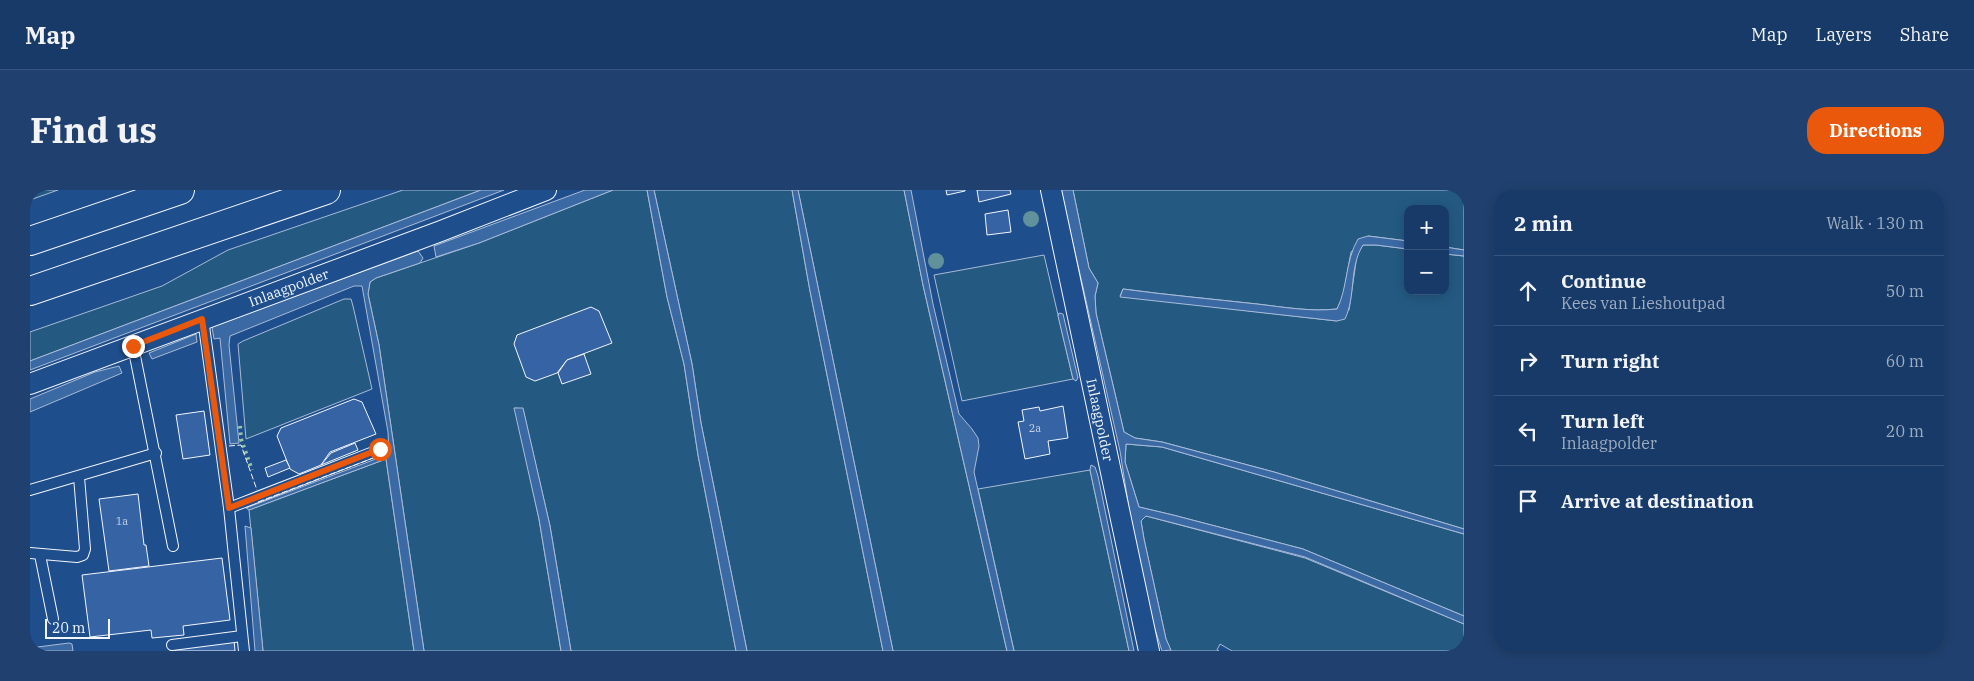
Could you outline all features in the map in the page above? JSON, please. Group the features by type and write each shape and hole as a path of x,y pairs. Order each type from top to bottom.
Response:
{"highway":[{"path":"30,241 180,190"},
{"path":"30,291 326,190"}],"street":[{"name":"Inlaagpolder","path":"30,384 546,190"},
{"name":"Inlaagpolder","path":"1051,190 1149,651"}],"lane":[{"path":"202,319 229,508 244,651"},
{"path":"133,346 173,546"},
{"path":"229,508 380,449"},
{"path":"30,490 156,454"},
{"path":"53,619 35,554 83,555 86,549 79,477"},
{"path":"172,645 242,636"}],"shaded area":[{"path":"30,190 58,190 30,200"},
{"path":"403,190 481,190 30,361 30,332 162,286 228,250"},
{"path":"481,190 504,190 30,370 30,361"},
{"path":"585,190 613,190 479,243 436,257 434,246"},
{"path":"613,190 647,190 667,297 684,364 698,455 736,651 571,651 550,526 523,409 515,408 539,519 561,651 424,651 379,345 368,294 370,282 376,278 479,243"},
{"path":"647,190 654,190 692,364 701,423 747,651 736,651 698,455 684,364 667,297"},
{"path":"654,190 792,190 810,291 883,651 747,651 701,423 692,364"},
{"path":"792,190 798,190 893,651 883,651 810,291"},
{"path":"798,190 904,190 923,285 1007,651 893,651"},
{"path":"904,190 911,190 933,304 959,414 978,438 979,446 974,472 1014,651 1007,651 923,285"},
{"path":"1061,190 1073,190 1089,268 1098,283 1095,296 1096,313 1124,432 1135,438 1162,442 1274,472 1464,529 1464,534 1162,447 1126,444 1125,462 1139,507 1303,549 1464,616 1464,624 1305,557 1146,516 1141,521 1144,539 1166,639 1171,650 1162,651 1148,607 1135,547 1120,451"},
{"path":"1073,190 1464,190 1464,250 1449,248 1449,205 1404,205 1404,240 1368,236 1351,252 1343,296 1337,309 1297,309 1123,289 1120,296 1337,321 1349,310 1357,255 1363,245 1404,248 1404,295 1449,295 1449,254 1464,256 1464,529 1274,472 1162,442 1135,438 1124,432 1096,313 1095,296 1098,283 1089,268"},
{"path":"1368,236 1404,240 1404,248 1363,245 1356,263 1345,319 1337,321 1120,297 1123,289 1297,309 1337,309 1341,301 1351,256 1358,239"},
{"path":"1449,248 1464,250 1464,256 1449,254"},
{"path":"418,251 423,258 420,263 376,278 370,282 368,294 379,345 424,651 414,651 386,459 249,510 246,508 389,454 388,432 362,286 354,286 230,336 229,345 239,443 230,444 220,338 214,339 212,327"},
{"path":"1044,255 1073,379 962,401 934,275"},
{"path":"344,299 351,299 372,389 246,439 238,344"},
{"path":"1059,313 1063,314 1078,378 1076,381 1073,379 1058,316"},
{"path":"196,334 197,342 152,359 149,353"},
{"path":"119,366 122,373 30,412 30,399 95,372"},
{"path":"514,408 523,408 550,526 571,651 561,651 539,519"},
{"path":"1126,444 1162,447 1464,534 1464,616 1303,549 1139,507 1125,462"},
{"path":"386,459 414,651 263,651 249,510"},
{"path":"1091,465 1095,467 1098,476 1134,651 1129,651 1090,470"},
{"path":"1090,470 1129,651 1014,651 978,489"},
{"path":"1146,516 1305,558 1464,624 1464,651 1232,651 1220,644 1217,650 1219,651 1171,651 1166,639 1144,539 1141,521"},
{"path":"245,526 251,528 263,651 255,651"},
{"path":"72,644 73,651 30,651 30,648"}],"building":[{"path":"946,190 965,190 965,191 947,195"},
{"path":"977,190 1010,190 1011,194 979,202"},
{"path":"1008,210 1011,232 987,235 985,214"},
{"path":"591,307 599,311 612,343 567,360 557,373 535,381 526,377 514,344 517,335"},
{"path":"584,354 591,374 562,384 558,373 567,360"},
{"path":"354,399 362,402 376,434 330,452 321,465 299,474 290,469 277,436 281,428"},
{"path":"1063,406 1068,438 1048,441 1050,454 1025,459 1018,422 1024,421 1022,410 1039,407 1040,411"},
{"path":"204,411 210,455 183,459 176,415"},
{"path":"355,443 358,450 321,465 331,453"},
{"path":"286,460 290,468 268,477 265,468"},
{"path":"138,494 144,545 146,545 149,566 109,571 99,499"},
{"path":"222,558 230,620 183,626 184,635 152,638 151,630 90,637 82,575"},
{"path":"234,640 235,651 175,651 175,649"}],"hedge":[{"path":"240,426 241,439 252,470"}],"fence":[{"path":"229,446 241,445 257,490"},
{"path":"258,502 389,452 388,449"}],"route":[{"path":"133,346 202,319 229,508 380,449"}]}
